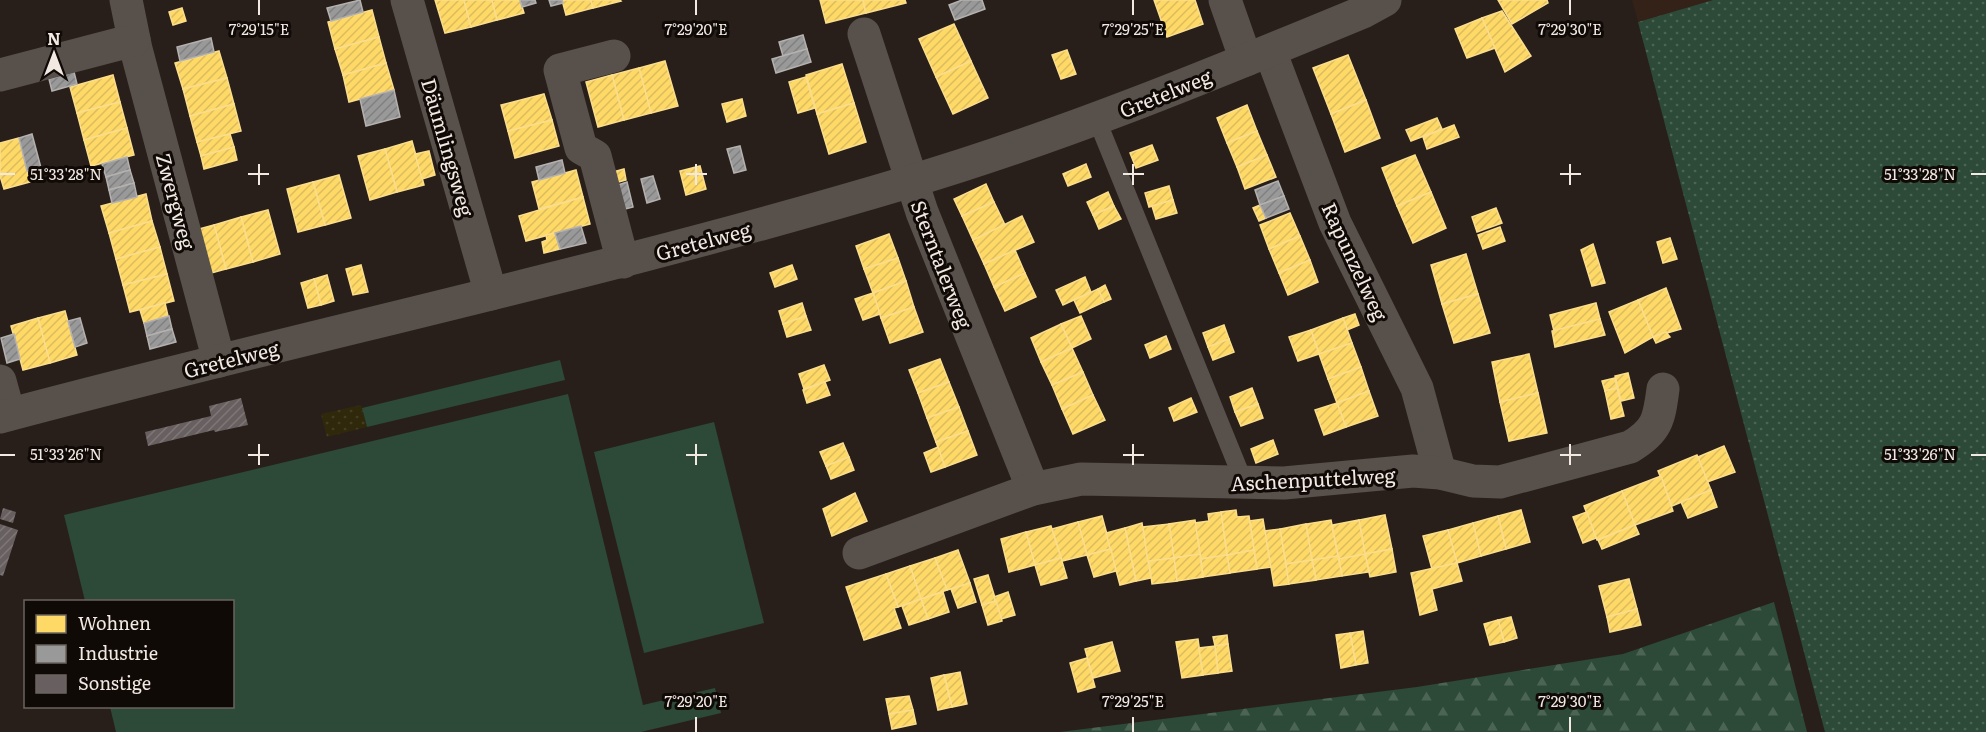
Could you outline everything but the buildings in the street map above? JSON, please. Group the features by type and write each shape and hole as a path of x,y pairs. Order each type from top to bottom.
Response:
{"street":[{"name":"Zwergweg","path":"126,0 219,361"},
{"name":"Däumlingsweg","path":"407,0 490,294"},
{"name":"Rapunzelweg","path":"1225,0 1258,55 1335,223 1417,388 1440,473"},
{"name":"Gretelweg","path":"4,415 623,262 911,181 1097,120 1258,55 1385,0"},
{"name":"Sterntalerweg","path":"864,34 911,181 1033,489"},
{"path":"0,75 135,40"},
{"path":"614,56 560,70 580,148 595,156 623,262"},
{"path":"0,381 4,415"},
{"name":"Aschenputtelweg","path":"860,553 1033,489 1081,479 1135,478 1241,484 1284,483 1413,471 1440,473 1473,481 1500,482 1630,447 1649,436 1659,418 1663,389"}],"lane":[{"path":"1097,120 1241,475 1241,484"}],"shaded area":[{"path":"1632,0 1713,0 1638,22"}],"green space":[{"path":"1713,0 1986,0 1986,732 1825,732 1638,22"},
{"path":"560,360 565,380 367,427 362,408"},
{"path":"568,394 643,705 715,688 721,713 641,732 116,732 110,708 234,708 234,600 85,600 64,515"},
{"path":"714,422 764,623 644,653 594,452"},
{"path":"1774,602 1807,732 1060,732 1417,687 1623,654"}],"sand":[{"path":"361,405 367,427 327,437 321,414"}]}
